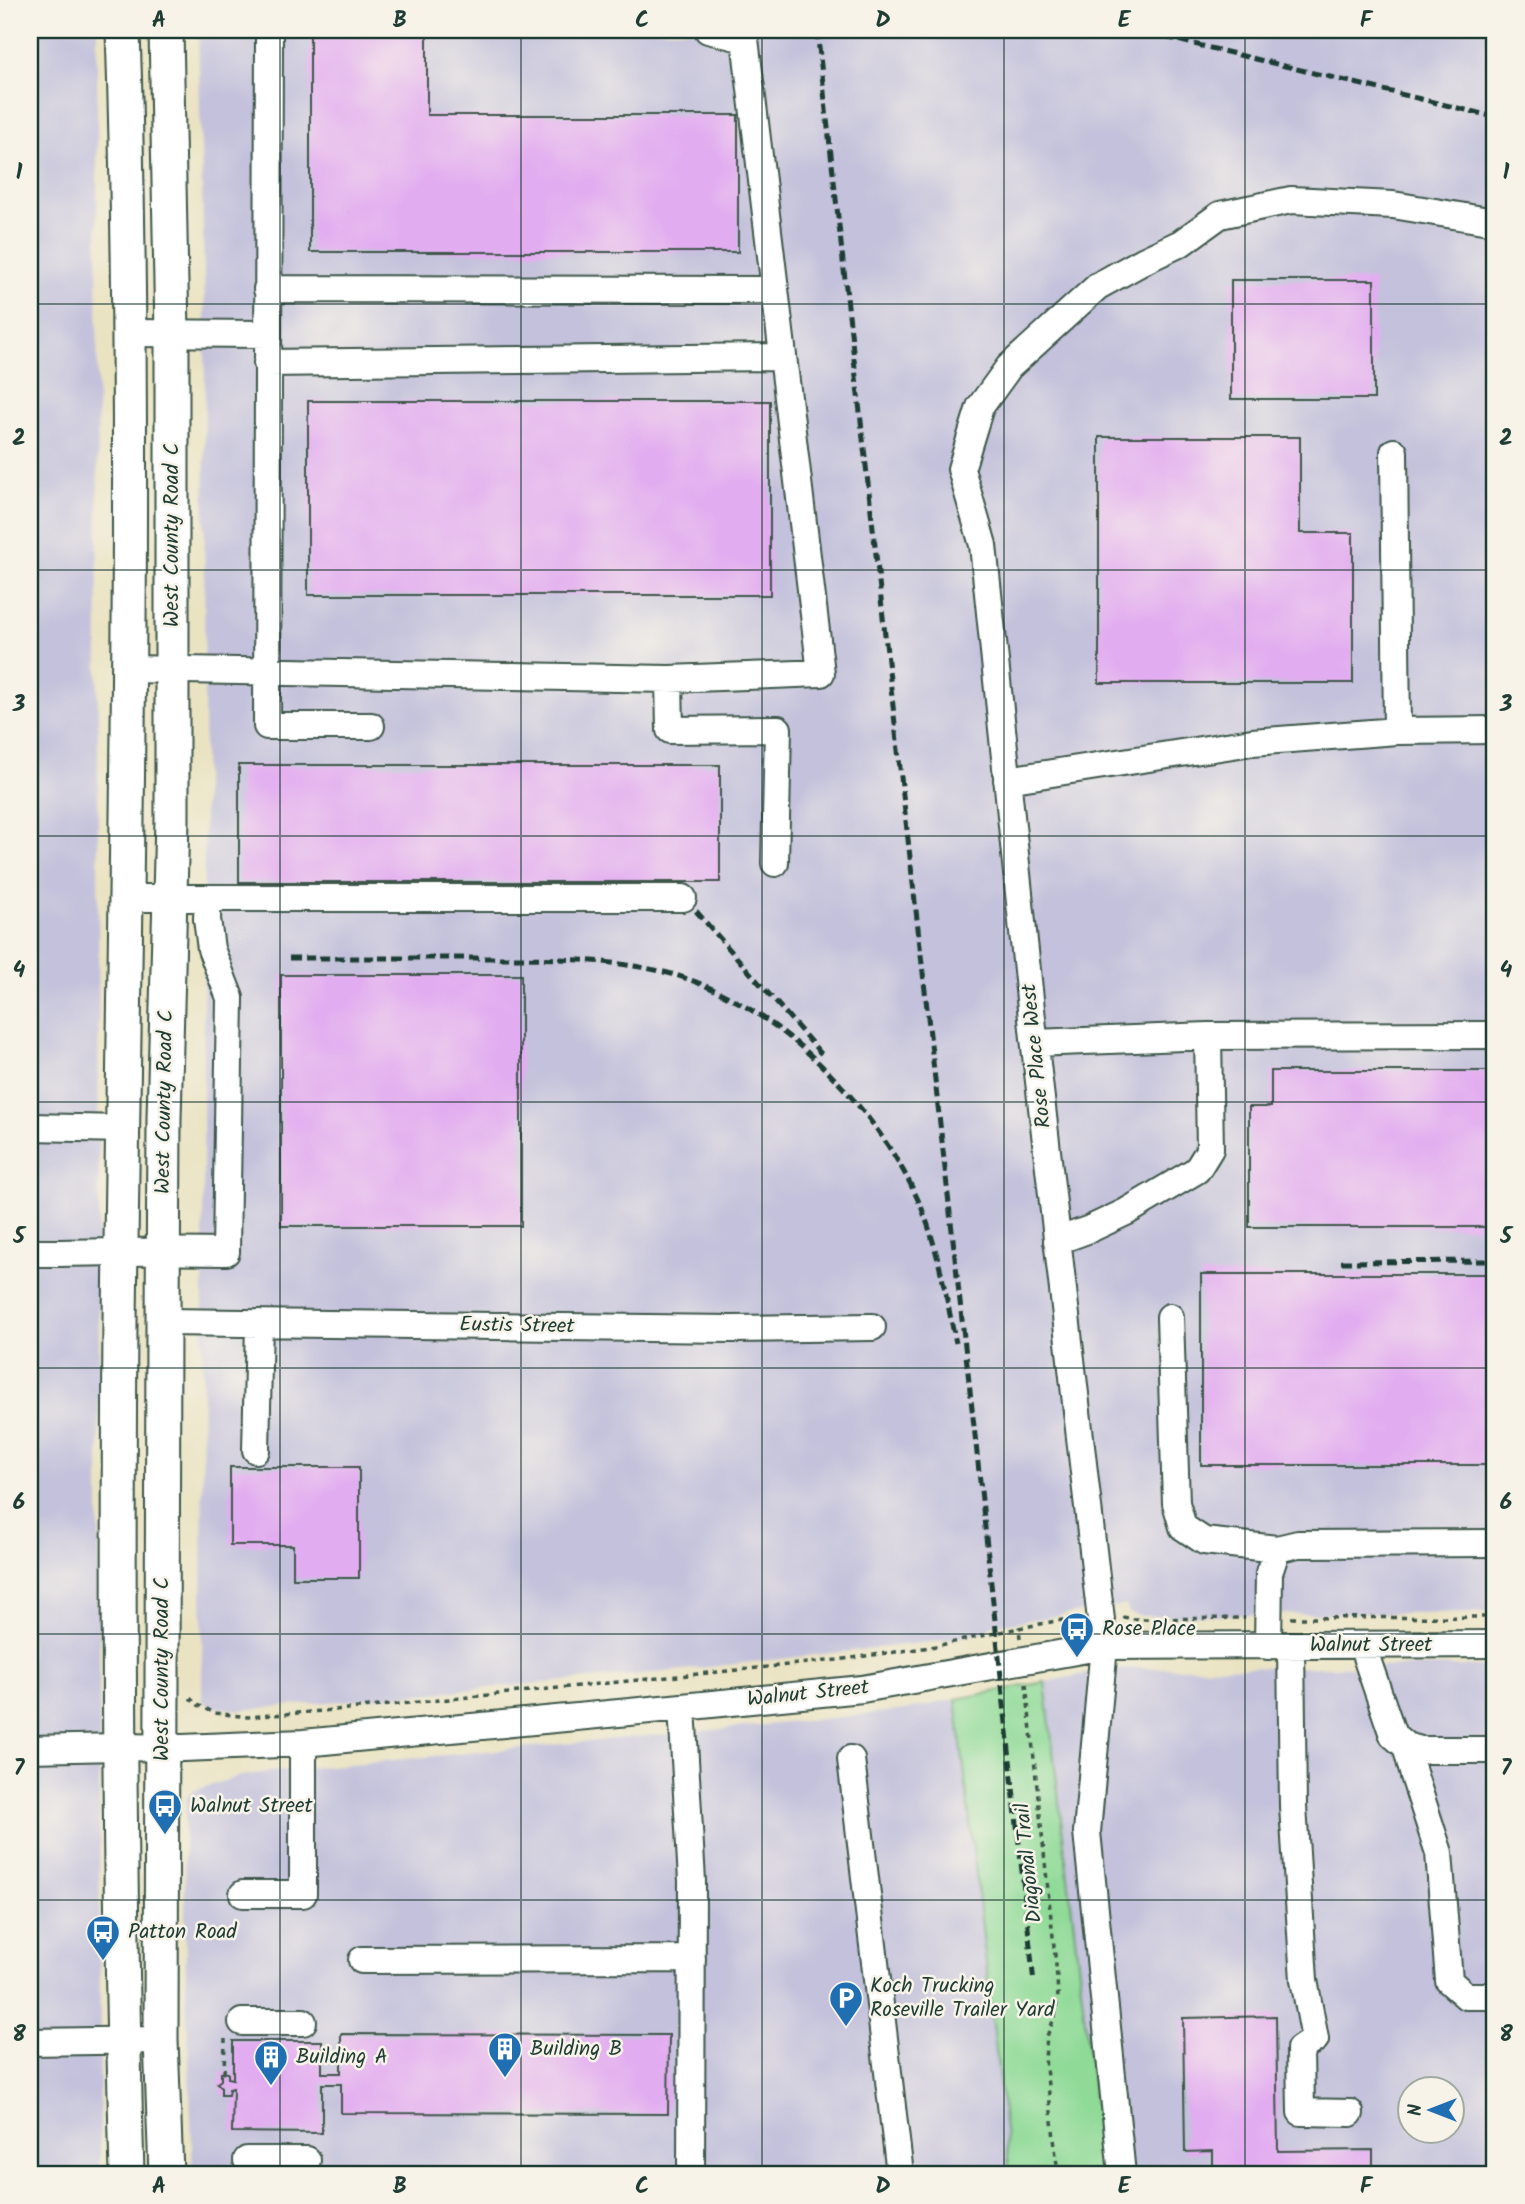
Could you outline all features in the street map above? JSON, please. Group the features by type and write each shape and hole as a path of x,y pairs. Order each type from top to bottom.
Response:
{"main road":[{"name":"West County Road C","path":"123,30 130,333 118,1746 127,2174"},
{"name":"West County Road C","path":"166,30 172,334 172,820 164,1118 161,1748 161,2040 166,2174"}],"street":[{"path":"269,30 267,726 371,726"},
{"path":"129,669 669,680 821,673 745,39 708,30"},
{"name":"Rose Place West","path":"1122,2174 1087,1832 1104,1646 1035,1043 983,545 961,469 980,407 1009,367 1098,286 1181,243 1220,215 1291,200 1393,205 1495,222"},
{"path":"267,289 775,290"},
{"path":"130,333 267,334"},
{"path":"267,363 782,356"},
{"path":"1394,452 1397,731"},
{"path":"669,680 670,730 778,729 775,863"},
{"path":"1007,780 1252,742 1397,731 1495,730"},
{"path":"127,898 683,898"},
{"path":"30,1253 163,1250 226,1252 230,998 211,949 207,919 208,898"},
{"path":"1035,1043 1208,1036 1495,1035"},
{"path":"1058,1241 1126,1212 1197,1170 1210,1149 1208,1036"},
{"path":"30,1127 124,1129"},
{"path":"1170,1317 1176,1503 1184,1527 1204,1541 1277,1549 1298,1544 1495,1543"},
{"name":"Eustis Street","path":"163,1322 732,1329 872,1327"},
{"path":"256,1450 258,1323"},
{"path":"1277,1549 1269,1573 1280,1645 1304,1980 1315,2039 1300,2049 1301,2112 1350,2113"},
{"name":"Walnut Street","path":"30,1749 118,1746 161,1748 303,1742 682,1707 862,1689 1104,1646 1495,1644"},
{"path":"1362,1645 1393,1735 1406,1746 1420,1750 1495,1749"},
{"path":"682,1707 692,1881 691,2174"},
{"path":"243,1894 303,1894 303,1742"},
{"path":"1406,1746 1439,1853 1449,1981 1466,1996 1495,1996"},
{"path":"851,1759 900,2174"},
{"path":"362,1960 692,1959"},
{"path":"234,2028 303,2022"},
{"path":"30,2042 161,2040"},
{"path":"247,2160 307,2160"}],"path":[{"path":"186,1694 196,1704 215,1713 248,1717 837,1660 931,1647 1019,1628"},
{"name":"Diagonal Trail","path":"1023,1662 1058,1994 1055,2016 1047,2035 1045,2059 1058,2174"},
{"path":"225,2073 234,2028"}],"shaded area":[{"path":"30,30 97,30 100,2174 30,2174"},
{"path":"198,30 1495,30 1495,1612 1140,1616 1129,1613 1126,1605 990,1626 989,1631 947,1640 656,1673 240,1710 214,1707 202,1701 205,311"},
{"path":"1495,1666 1495,2174 1103,2174 1045,1682 1106,1670"},
{"path":"956,1699 1010,2174 193,2174 184,1827 187,1797 193,1791 240,1776 277,1771 796,1722 905,1710"}],"green space":[{"path":"1045,1682 1103,2174 1010,2174 956,1699"}],"building":[{"path":"310,30 427,30 427,115 738,115 738,252 310,252"},
{"path":"1231,280 1374,280 1374,399 1231,399"},
{"path":"308,401 770,401 770,595 308,595"},
{"path":"1099,437 1300,437 1300,533 1353,533 1353,683 1099,683"},
{"path":"239,765 720,765 720,882 239,882"},
{"path":"281,975 521,975 521,1226 281,1226"},
{"path":"1271,1071 1495,1071 1495,1227 1249,1227 1249,1107 1271,1107"},
{"path":"1201,1274 1495,1274 1495,1465 1201,1465"},
{"path":"230,1467 359,1467 359,1578 293,1578 293,1545 230,1545"},
{"path":"1276,2016 1278,2151 1373,2150 1373,2174 1213,2174 1213,2151 1185,2152 1183,2018"},
{"name":"Building B","path":"341,2034 669,2035 668,2114 341,2113 341,2084 322,2084 322,2133 232,2132 233,2088 229,2089 228,2095 221,2095 221,2087 217,2083 221,2080 221,2072 228,2073 228,2078 233,2079 233,2041 322,2041 322,2073 341,2073"}],"railway":[{"path":"817,30 1034,1983"},
{"path":"1136,30 1495,117"},
{"path":"696,911 824,1057"},
{"path":"289,958 542,958 613,963 660,971 701,984 742,1004 780,1030 816,1061 849,1095 879,1132 903,1170 922,1209 933,1242 956,1343"},
{"path":"1341,1262 1495,1261"}],"place":[{"name":"Rose Place","path":"1077,1659"},
{"name":"Walnut Street","path":"165,1836"},
{"name":"Patton Road","path":"103,1962"},
{"name":"Koch Trucking Roseville Trailer Yard","path":"846,2028"},
{"name":"Building B","path":"505,2079"},
{"name":"Building A","path":"271,2087"}]}
